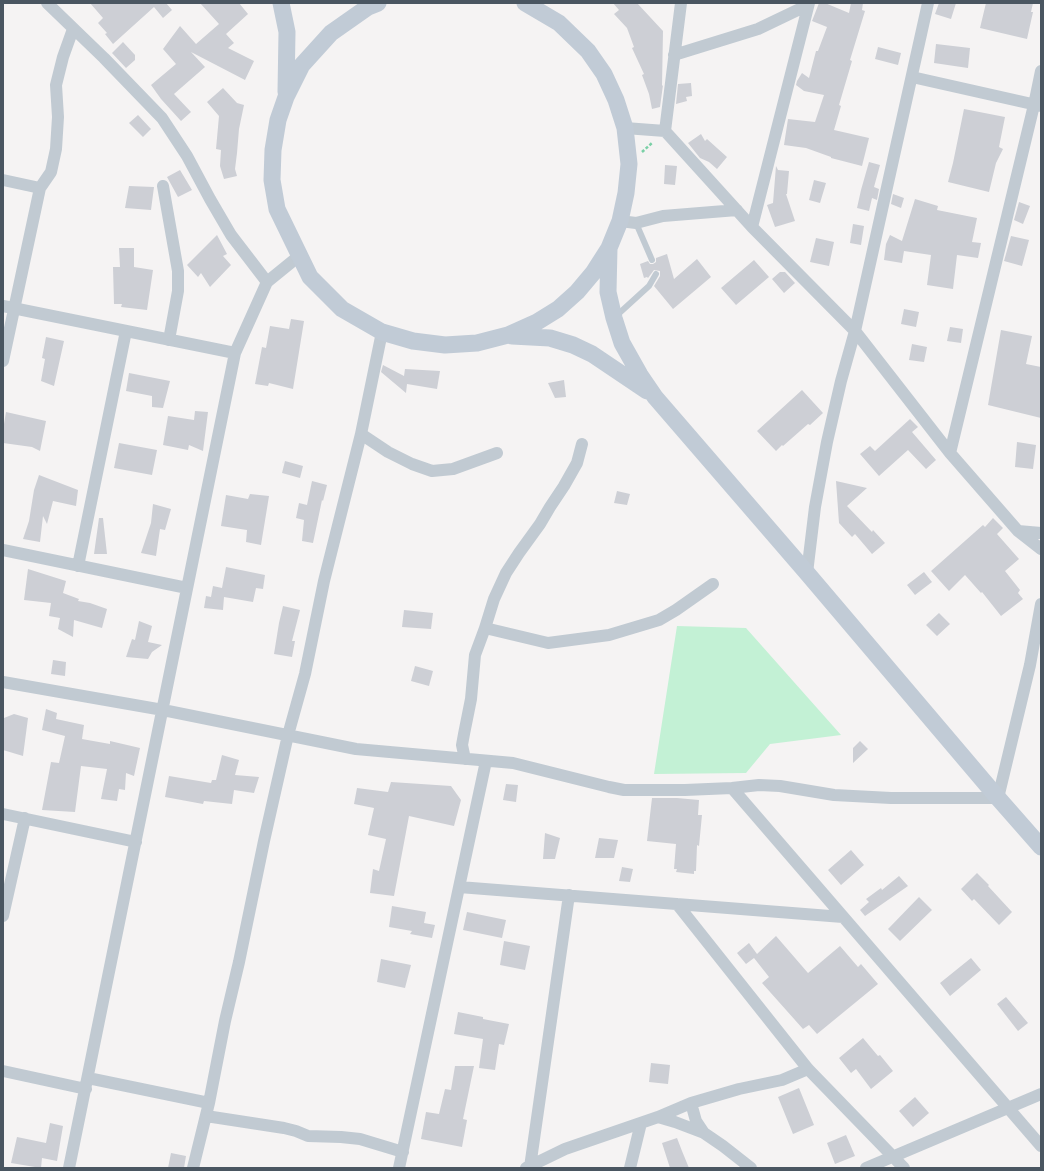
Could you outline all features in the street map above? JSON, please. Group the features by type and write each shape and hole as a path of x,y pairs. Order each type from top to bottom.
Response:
{"street":[{"path":"48,3 162,118 187,156 231,234 267,282"},
{"path":"281,3 286,32 286,97"},
{"path":"378,3 368,7 330,33 302,65 286,97 278,120 272,150 272,180 277,209 310,277 342,309 382,332 413,341 444,345 477,343 508,336 550,338 573,344 592,354 655,397"},
{"path":"508,336 537,322 558,309 577,292 593,273 608,248 628,222 626,193 629,164 625,128 616,100 604,74 588,51 559,23 525,3"},
{"path":"665,131 681,3"},
{"path":"807,574 815,507 827,442 841,381 855,331 928,3"},
{"path":"674,55 758,29 809,4"},
{"path":"752,227 809,4"},
{"path":"3,361 9,307 40,188 51,172 56,150 58,117 56,85 63,57 73,29"},
{"path":"950,452 1038,106 1041,71"},
{"path":"912,77 1038,106"},
{"path":"625,128 665,131 752,227 855,331 950,452 1018,531 1041,549"},
{"path":"3,180 40,188"},
{"path":"163,186 178,271 178,291 169,340"},
{"path":"628,222 663,216 737,210"},
{"path":"608,248 608,292 614,318 622,343 640,375 655,397 1041,847"},
{"path":"69,1168 235,353 267,282 299,256"},
{"path":"9,307 235,353"},
{"path":"78,566 126,331"},
{"path":"193,1168 209,1103 264,841 304,674 324,581 361,434 382,332"},
{"path":"361,434 388,452 412,464 432,471 453,469 497,453"},
{"path":"465,759 462,745 470,699 475,655 494,599 506,573 519,552 540,524 564,486 577,463 582,444"},
{"path":"1018,531 1041,533"},
{"path":"3,550 187,588"},
{"path":"485,628 548,643 609,635 659,620 713,584"},
{"path":"998,798 1030,665 1041,604"},
{"path":"3,682 162,710 356,749 513,763 624,790 732,788 759,785 780,786 834,794 891,798 998,798"},
{"path":"400,1168 486,761"},
{"path":"732,788 1041,1146"},
{"path":"3,814 136,842"},
{"path":"3,916 25,818"},
{"path":"460,887 843,918"},
{"path":"528,1167 569,895"},
{"path":"677,904 808,1070 904,1168"},
{"path":"528,1167 565,1149 658,1117 690,1103 739,1088 782,1080 808,1070"},
{"path":"3,1071 209,1103"},
{"path":"866,1168 1041,1094"},
{"path":"690,1103 696,1121 704,1133"},
{"path":"206,1116 284,1128 308,1136 360,1139 403,1152"},
{"path":"658,1117 704,1133 751,1168"},
{"path":"630,1168 641,1123"}],"lane":[{"path":"628,222 652,260"},
{"path":"614,318 649,286 656,274"}],"path":[{"path":"629,164 665,131"}],"green space":[{"path":"677,626 746,628 841,735 770,744 746,773 654,774"}],"building":[{"path":"90,3 166,3 172,10 163,18 154,7 113,44 105,34 107,33 98,23 103,18"},
{"path":"200,3 239,3 248,14 226,34 234,43 228,48 254,61 245,80 191,52 205,67 174,94 191,112 181,121 161,99 151,85 176,64 163,49 180,26 196,44 219,24"},
{"path":"613,3 637,3 663,31 662,86 663,85 660,107 652,109 649,94 642,75 644,74 632,48 634,47 627,28 614,14 619,10"},
{"path":"819,3 825,3 849,13 851,3 863,3 862,10 865,11 850,60 852,61 839,105 841,106 834,130 869,138 862,166 831,158 806,148 784,145 788,119 815,122 824,95 804,91 796,85 802,73 809,78 816,51 818,51 827,27 812,21"},
{"path":"939,3 956,3 951,19 935,14"},
{"path":"986,3 1033,3 1031,12 1033,12 1027,39 980,28"},
{"path":"123,42 135,55 135,60 126,68 112,53"},
{"path":"936,44 970,48 968,68 934,63"},
{"path":"878,47 901,53 898,65 875,59"},
{"path":"691,83 692,96 686,97 687,101 676,104 678,84"},
{"path":"223,88 237,103 244,105 239,129 235,169 237,176 224,179 220,166 221,150 216,149 219,116 207,102"},
{"path":"964,109 1005,117 999,147 1003,149 996,163 989,192 948,182"},
{"path":"138,115 151,129 143,137 129,123"},
{"path":"701,134 705,141 707,139 727,157 717,169 709,162 700,158 688,143"},
{"path":"869,162 880,165 874,187 879,189 877,200 872,198 869,211 857,208"},
{"path":"665,165 677,166 675,185 664,184"},
{"path":"776,166 778,170 789,171 786,194 795,221 775,227 767,205 773,203"},
{"path":"180,170 192,190 178,197 167,177"},
{"path":"814,180 826,183 820,203 809,200"},
{"path":"129,186 154,187 151,210 125,208"},
{"path":"893,194 904,198 901,208 891,204"},
{"path":"915,199 938,206 937,210 977,218 972,242 981,243 978,258 957,255 953,289 927,285 931,255 904,251 902,263 884,260 886,244 890,235 902,241"},
{"path":"1019,202 1030,206 1023,224 1014,220"},
{"path":"853,224 864,226 861,245 850,243"},
{"path":"217,235 227,254 223,256 231,265 210,287 201,273 198,277 187,265"},
{"path":"1011,236 1029,240 1022,266 1004,261"},
{"path":"816,238 834,242 829,266 810,262"},
{"path":"119,248 134,248 134,267 153,270 147,310 121,307 122,304 114,304 113,267 120,267"},
{"path":"667,254 674,279 697,259 711,277 673,309 654,286 660,276 660,271 654,270 648,278 644,278 640,264 648,261 650,264 653,264 656,262 656,258"},
{"path":"754,260 769,277 736,305 721,288"},
{"path":"780,272 785,272 795,283 784,293 772,279"},
{"path":"904,309 919,312 916,327 901,324"},
{"path":"291,319 304,321 293,389 269,383 268,386 255,384 262,347 266,348 270,326 289,329"},
{"path":"950,327 963,329 961,343 947,341"},
{"path":"1001,330 1032,336 1026,364 1041,367 1041,418 988,405"},
{"path":"46,337 64,341 54,386 41,381 45,359 42,358"},
{"path":"912,344 927,347 924,362 909,360"},
{"path":"383,365 404,376 405,369 440,371 437,389 407,384 406,393 381,372"},
{"path":"129,373 170,381 163,408 152,407 152,396 126,391"},
{"path":"564,380 566,397 555,398 548,383"},
{"path":"802,390 823,413 776,451 757,431"},
{"path":"195,411 208,412 203,451 189,445 188,450 163,445 168,416 194,420"},
{"path":"6,412 46,421 40,451 32,447 3,443 3,430"},
{"path":"910,419 918,427 912,432 936,460 926,469 908,450 879,476 860,454 870,446 875,451"},
{"path":"1017,442 1036,445 1033,469 1015,467"},
{"path":"119,443 157,450 152,475 114,468"},
{"path":"285,461 303,466 300,478 282,473"},
{"path":"39,475 78,490 76,506 53,501 47,524 43,516 40,542 23,539 29,521 34,490"},
{"path":"312,481 327,485 323,501 322,500 313,543 302,541 304,520 296,518 299,503 307,505"},
{"path":"836,481 867,488 847,506 885,543 872,554 855,534 852,537 839,523"},
{"path":"617,491 630,494 627,505 614,503"},
{"path":"250,494 269,496 261,545 246,542 247,530 221,526 226,495 248,499"},
{"path":"153,504 171,509 165,530 160,529 156,556 141,553 151,523"},
{"path":"99,518 103,518 107,554 94,554"},
{"path":"993,518 1003,528 997,534 1019,559 1005,571 1020,590 1018,593 1023,599 1001,616 982,592 981,593 965,575 949,591 931,571 983,525 985,527"},
{"path":"226,567 265,575 263,589 256,588 253,602 224,597 223,610 204,608 206,596 211,597 213,586 222,588"},
{"path":"28,569 66,581 63,593 79,599 78,601 90,603 107,609 102,628 74,620 73,637 58,629 60,618 49,616 51,603 24,600"},
{"path":"924,572 932,582 915,595 907,585"},
{"path":"283,606 300,610 292,641 295,641 292,657 274,654"},
{"path":"404,610 433,613 431,629 402,627"},
{"path":"939,613 950,624 937,636 926,625"},
{"path":"139,621 152,626 148,642 162,645 152,652 148,659 126,657 132,639 135,640"},
{"path":"53,660 66,662 65,676 51,674"},
{"path":"415,666 433,671 429,686 411,681"},
{"path":"46,709 57,713 56,719 84,725 82,739 110,744 110,741 140,748 134,776 126,773 125,790 119,789 117,801 101,799 107,769 81,766 75,812 42,810 51,762 59,763 65,736 42,730"},
{"path":"14,714 28,718 23,756 3,750 4,718"},
{"path":"860,741 868,749 853,763 853,748"},
{"path":"222,755 239,760 235,775 259,777 254,793 234,790 232,804 204,801 203,804 165,797 169,776 211,783 212,780 216,780"},
{"path":"391,782 451,786 461,800 454,826 409,816 394,896 370,893 373,869 379,871 386,839 368,835 374,808 354,804 357,788 388,792"},
{"path":"506,784 518,785 516,802 503,800"},
{"path":"652,798 699,800 698,815 702,815 699,846 697,845 696,871 694,871 694,874 676,872 677,869 674,869 676,844 647,841"},
{"path":"545,833 560,838 555,859 543,859"},
{"path":"599,838 618,840 614,858 595,858"},
{"path":"851,850 864,865 841,885 828,870"},
{"path":"622,867 633,869 630,882 619,881"},
{"path":"977,873 1012,912 999,925 974,899 972,901 961,889"},
{"path":"899,876 908,886 865,916 860,910 869,902 866,899 881,888 882,890"},
{"path":"919,897 932,910 900,941 888,929"},
{"path":"392,906 426,912 424,923 435,925 432,938 410,934 412,931 389,927"},
{"path":"467,912 506,920 502,938 463,930"},
{"path":"776,936 808,973 840,946 858,967 861,964 878,984 817,1034 809,1025 803,1029 762,983 769,977 754,958 746,964 737,953 749,943 757,954"},
{"path":"504,941 530,946 525,970 500,965"},
{"path":"971,958 981,970 950,996 940,983"},
{"path":"381,959 411,965 405,988 377,982"},
{"path":"1006,997 1028,1023 1018,1031 997,1004"},
{"path":"458,1012 509,1024 504,1045 499,1044 495,1070 479,1068 483,1039 454,1034"},
{"path":"863,1038 893,1071 871,1089 856,1069 851,1073 839,1058"},
{"path":"651,1063 670,1065 668,1084 649,1082"},
{"path":"455,1066 474,1066 463,1119 467,1120 462,1147 421,1139 426,1112 439,1114 445,1089 451,1090"},
{"path":"799,1088 814,1125 793,1134 778,1097"},
{"path":"915,1097 929,1113 913,1127 899,1111"},
{"path":"50,1123 63,1126 57,1161 42,1158 41,1168 11,1163 17,1137 46,1143"},
{"path":"846,1135 855,1156 835,1164 827,1143"},
{"path":"677,1138 689,1168 670,1168 662,1143"},
{"path":"171,1153 186,1156 184,1168 168,1168"}]}
